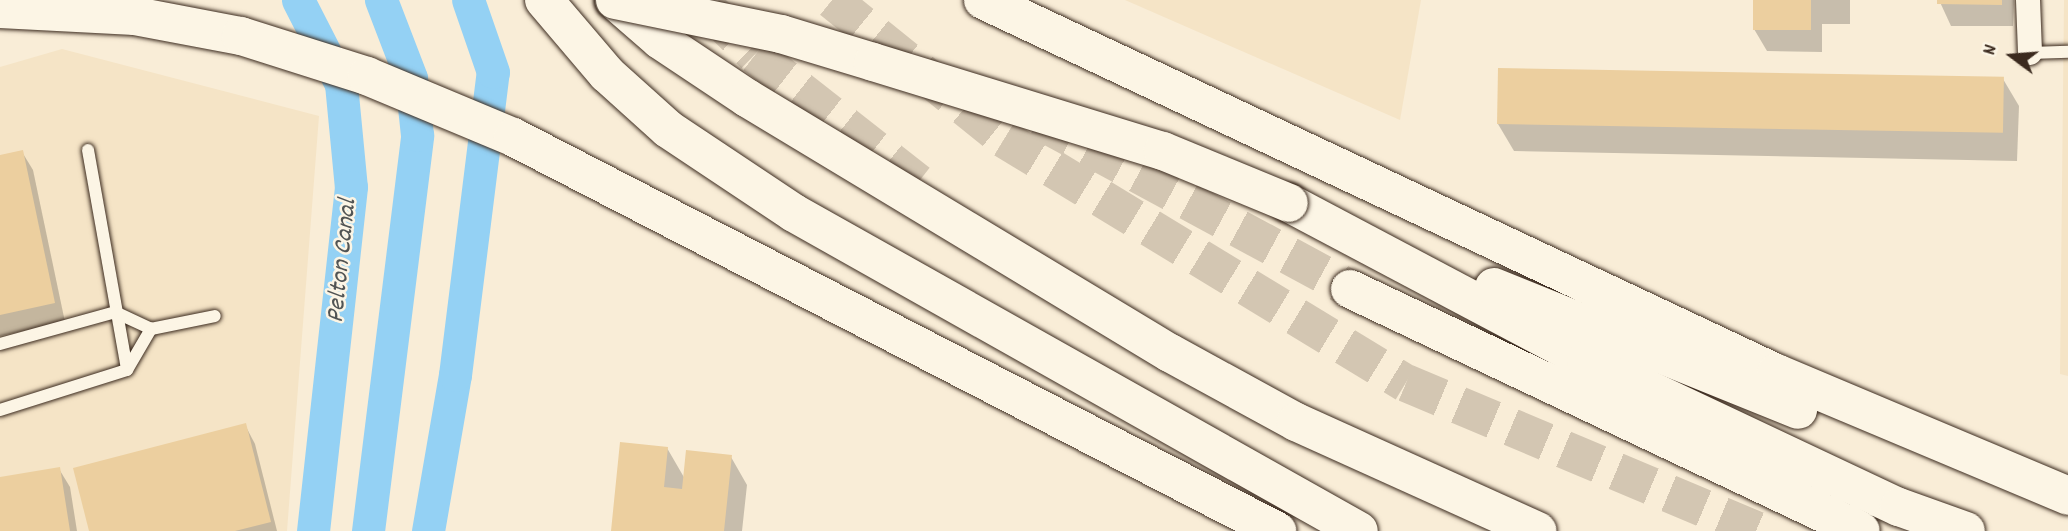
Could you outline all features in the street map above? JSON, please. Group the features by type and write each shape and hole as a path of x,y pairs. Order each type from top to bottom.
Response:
{"highway":[{"path":"544,0 607,75 668,129 794,213 887,267 1236,458 1322,512"},
{"path":"614,0 781,34 1163,151 1289,203 1586,360 1899,506 1966,531"},
{"path":"614,0 660,40 747,98 1170,353 1296,422 1537,531"},
{"path":"982,0 1776,373 2068,496"},
{"path":"0,9 135,16 241,36 367,76 513,137 1277,531"},
{"path":"1369,246 1448,269 2034,505 2068,515"},
{"path":"795,281 1322,512 1359,531"},
{"path":"1350,289 1861,531"}],"street":[{"path":"2028,0 2030,53"}],"lane":[{"path":"2030,53 2068,52"},
{"path":"88,150 127,370"},
{"path":"0,344 115,312 151,329 215,316"},
{"path":"0,410 127,370 151,329"}],"shaded area":[{"path":"1125,0 1421,0 1400,120"},
{"path":"2064,0 2068,0 2068,376 2060,374"},
{"path":"62,49 319,116 287,531 0,531 0,67"}],"building":[{"path":"1753,0 1811,0 1811,30 1753,30"},
{"path":"1937,0 2002,0 2002,5 1937,4"},
{"path":"1498,68 2004,77 2003,133 1497,124"},
{"path":"23,150 55,303 0,315 0,155"},
{"path":"246,423 271,522 235,531 89,531 73,468"},
{"path":"620,442 668,447 664,487 682,489 686,450 732,455 724,531 611,531"},
{"path":"60,467 70,531 0,531 0,477"}],"waterway":[{"name":"Pelton Canal","path":"298,0 341,84 351,187 313,531"},
{"name":"Pelton Canal","path":"368,531 417,135 411,78 381,0"},
{"name":"Pelton Canal","path":"428,531 455,375 493,72 468,0"}],"tunnel":[{"path":"832,0 1004,139 1406,383 1758,531"},
{"path":"709,10 755,55 918,183"},
{"path":"1038,120 1350,289"}]}
